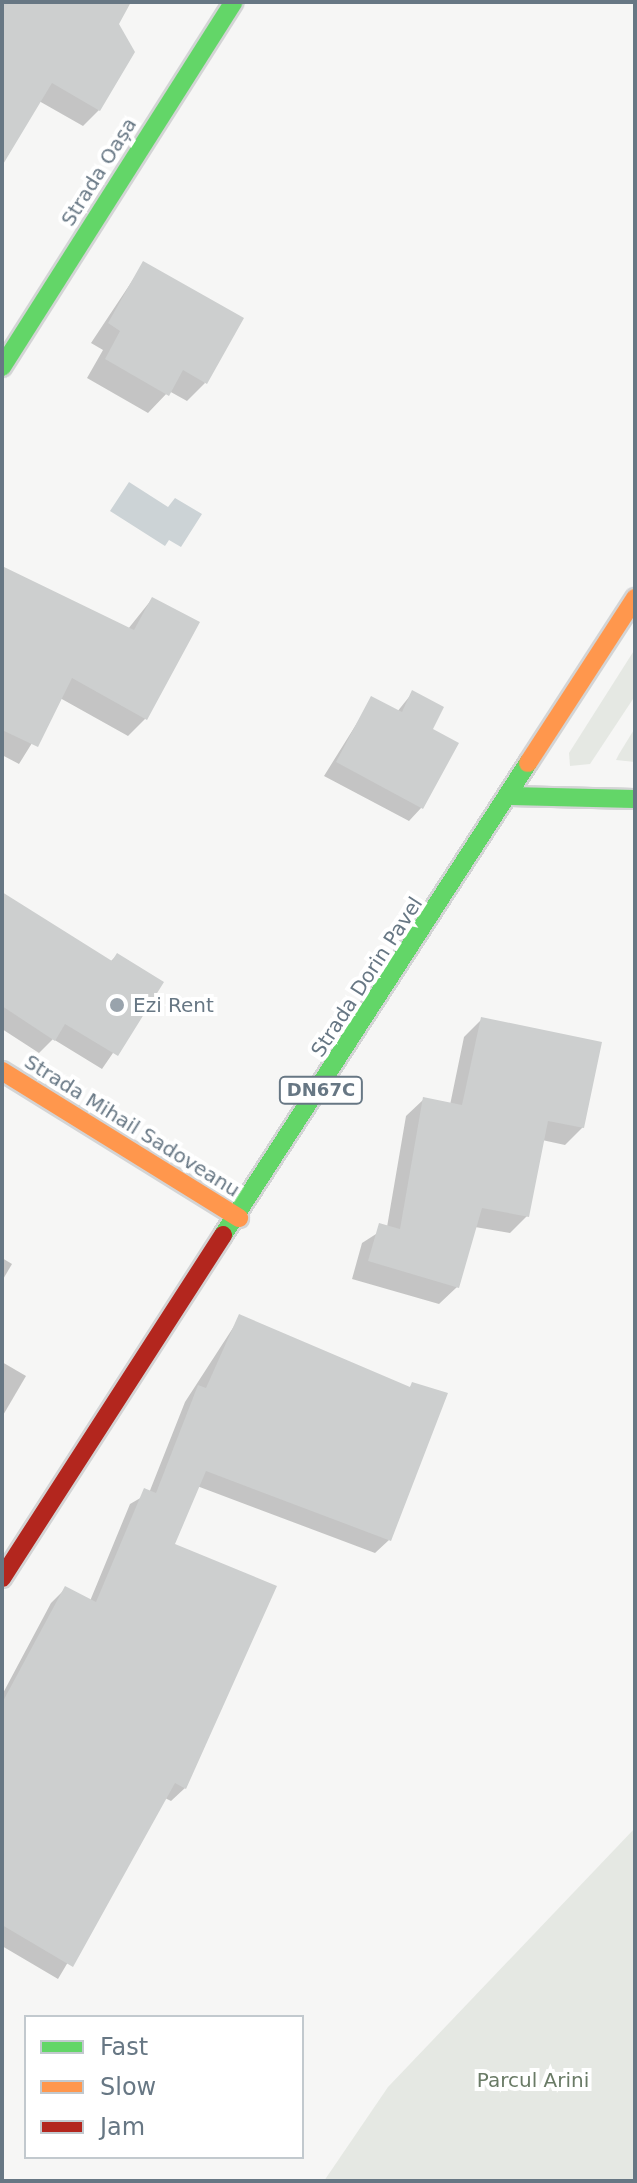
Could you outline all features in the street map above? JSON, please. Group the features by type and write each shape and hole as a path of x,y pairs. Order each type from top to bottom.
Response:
{"main road":[{"name":"Strada Oașa","path":"2,367 234,2"},
{"name":"Strada Dorin Pavel","path":"2,1578 239,1218 635,598"},
{"path":"510,796 635,799"},
{"name":"Strada Mihail Sadoveanu","path":"2,1071 239,1218"}],"green space":[{"path":"635,649 635,696 590,764 570,766 569,753"},
{"path":"635,728 635,762 616,760 619,754"},
{"name":"Parcul Arini","path":"635,1828 635,2181 324,2181 388,2087"}],"shaded area":[{"path":"129,482 168,507 175,498 202,514 181,547 169,540 165,546 110,511"}],"building":[{"path":"2,2 131,2 119,24 135,52 100,111 52,83 2,166"},
{"path":"143,261 244,318 207,384 183,370 169,396 105,359 120,331 108,323"},
{"path":"2,566 134,630 152,597 200,622 147,720 72,678 38,747 2,730"},
{"path":"412,690 444,707 433,729 459,743 423,809 336,762 371,696 402,712"},
{"path":"2,892 112,961 117,953 164,982 118,1056 65,1024 55,1041 2,1006"},
{"path":"481,1017 602,1042 584,1128 548,1121 529,1217 482,1208 459,1288 368,1261 379,1223 400,1229 423,1097 462,1105"},
{"path":"239,1314 410,1387 412,1382 448,1393 391,1541 206,1471 175,1544 277,1586 186,1789 175,1783 73,1967 2,1925 2,1703 65,1586 96,1602 144,1488 156,1493 198,1385 206,1388"}],"traffic: fast":[{"path":"2,367 234,2"},
{"path":"223,1235 528,763"},
{"path":"510,796 635,799"}],"traffic: slow":[{"path":"528,763 635,598"},
{"path":"2,1071 239,1218"}],"traffic: jam":[{"path":"2,1578 223,1235"}],"place":[{"name":"Ezi Rent","path":"117,1005"}]}
